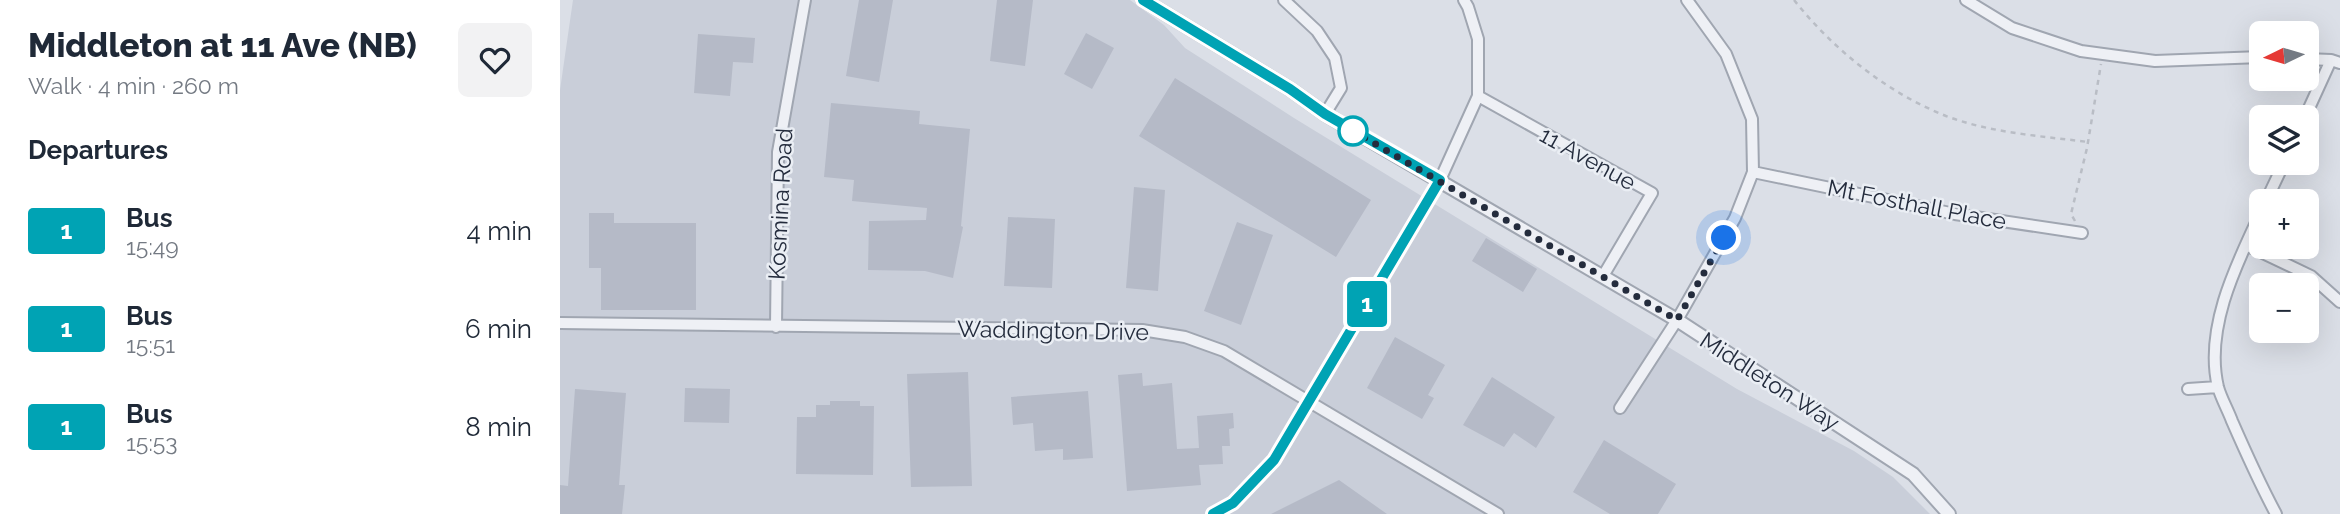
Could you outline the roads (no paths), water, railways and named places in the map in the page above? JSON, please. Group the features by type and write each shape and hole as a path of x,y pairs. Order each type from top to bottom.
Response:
{"street":[{"name":"Kosmina Road","path":"776,327 778,152 805,0"},
{"name":"Middleton Way","path":"1143,0 1290,89 1325,114 1677,320 1913,474 1949,514"},
{"path":"1284,0 1317,31 1335,58 1341,88 1325,114"},
{"path":"1213,514 1233,503 1274,460 1440,180 1478,96 1478,39 1464,0"},
{"path":"1620,408 1677,320 1735,218 1753,172 1752,119 1726,54 1687,0"},
{"path":"1966,0 2012,28 2081,51 2155,61 2249,57"},
{"path":"2312,105 2336,62"},
{"name":"11 Avenue","path":"1478,96 1652,194 1603,276"},
{"name":"Mt Fosthall Place","path":"1753,172 1955,214 2082,233"},
{"path":"2249,238 2222,303 2216,348 2218,387 2252,468 2276,514"},
{"path":"2246,245 2311,276 2340,302"},
{"name":"Waddington Drive","path":"560,323 1142,330 1185,337 1224,351 1498,514"},
{"path":"2188,389 2218,387"}]}
